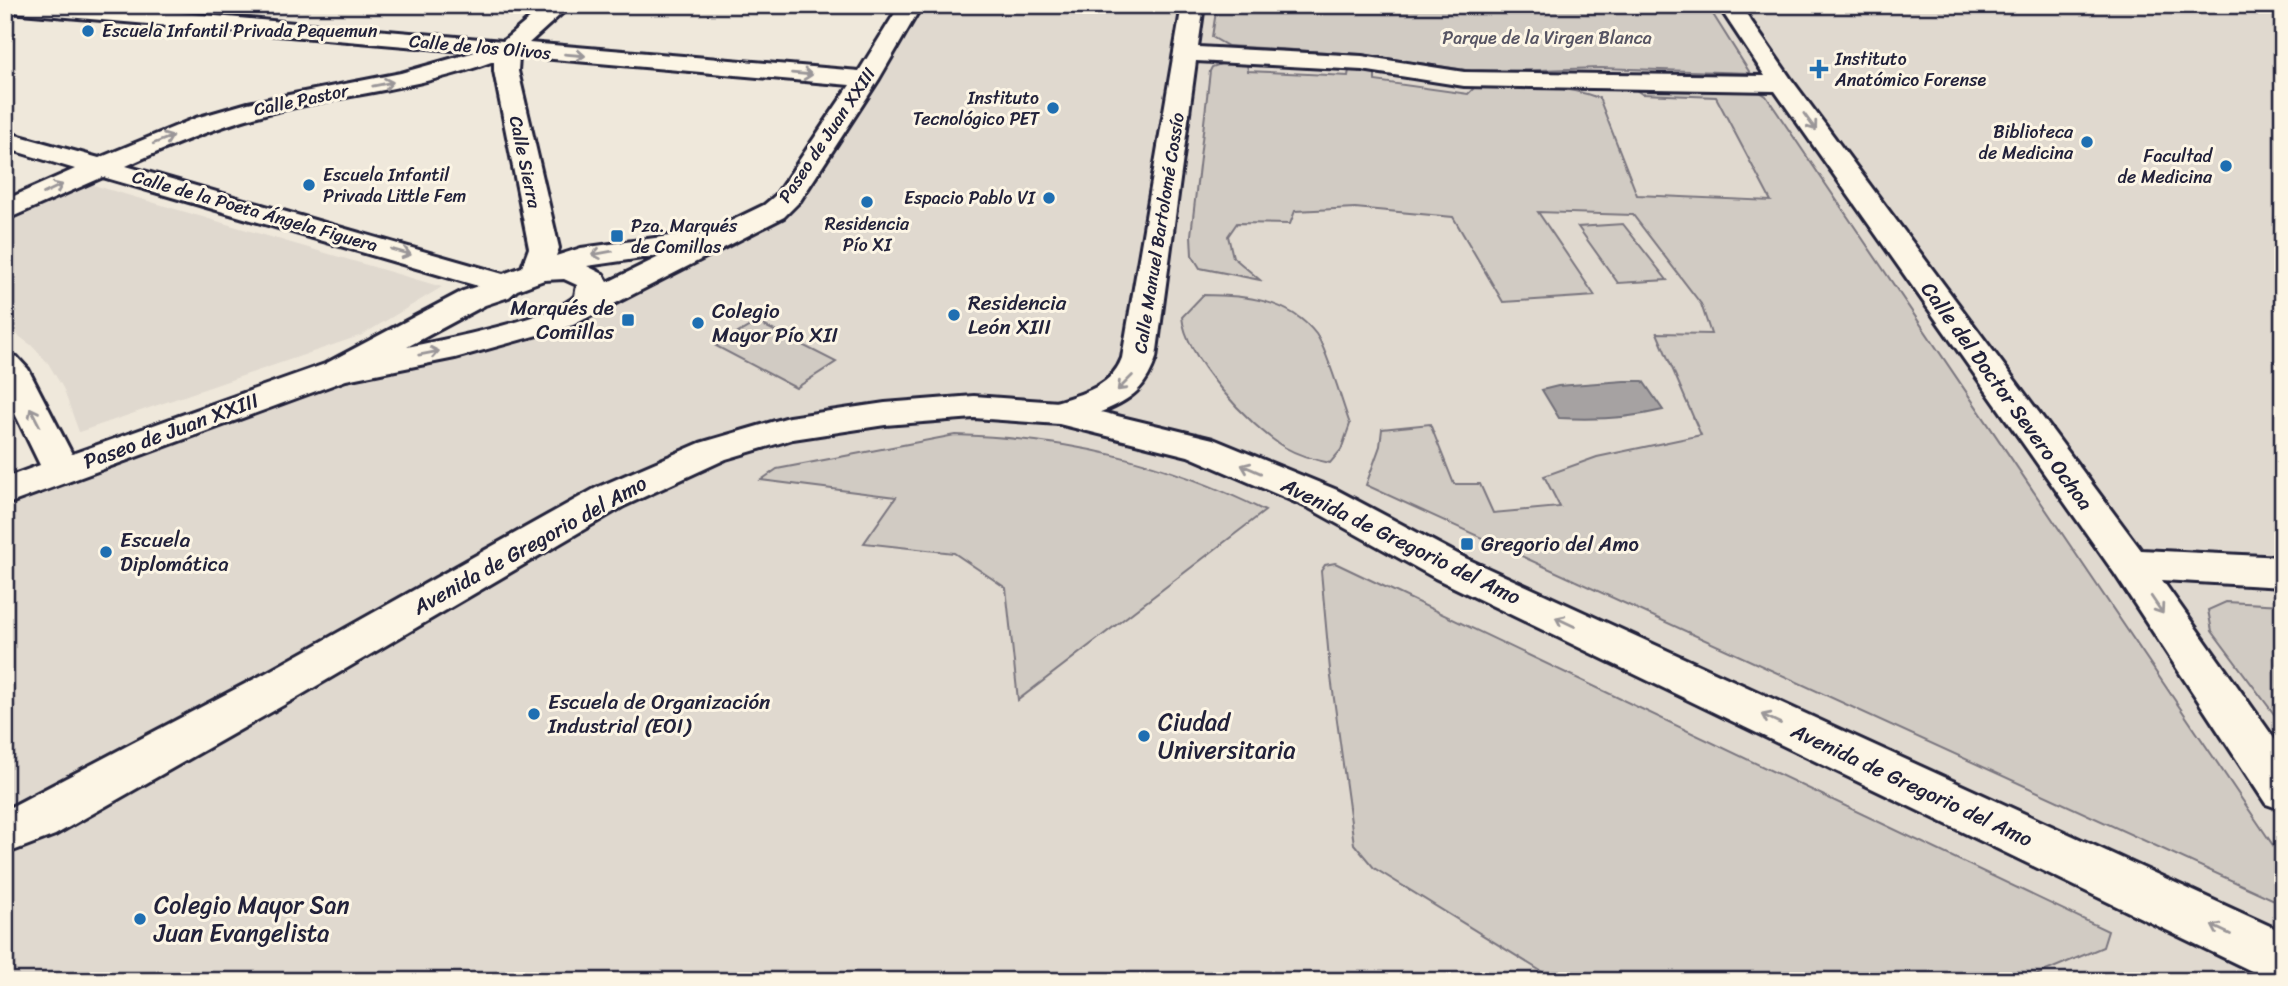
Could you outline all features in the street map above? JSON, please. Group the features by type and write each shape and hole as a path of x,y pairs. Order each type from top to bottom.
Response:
{"street":[{"name":"Calle de los Olivos","path":"9,5 867,79"},
{"path":"508,49 560,5"},
{"name":"Paseo de Juan XXIII","path":"546,323 574,313 585,305 774,211 786,201 867,79 911,5"},
{"name":"Calle Manuel Bartolomé Cossío","path":"1059,413 1125,387 1141,358 1143,329 1193,5"},
{"name":"Calle del Doctor Severo Ochoa","path":"1729,5 1782,84 2129,564 2283,790"},
{"name":"Calle Pastor","path":"5,211 205,124 257,108 463,65 508,49"},
{"name":"Calle Sierra","path":"508,49 506,71 544,248 540,272"},
{"path":"1186,53 1362,64 1464,79 1782,84"},
{"name":"Calle de la Poeta Ángela Figuera","path":"5,141 470,272 501,287"},
{"path":"337,371 474,298 581,257 719,238"},
{"path":"540,272 575,271 585,275 592,281 594,289 585,305"},
{"path":"501,287 488,307 491,315 512,324 546,323"},
{"path":"337,371 455,348 546,323"},
{"path":"5,364 11,369 62,471"},
{"name":"Paseo de Juan XXIII","path":"5,492 337,371"},
{"name":"Avenida de Gregorio del Amo","path":"5,832 37,820 219,720 610,497 713,450 789,428 885,414 974,407 1059,413 1132,428 1199,447 1323,499 1450,568 2283,959"},
{"path":"2129,564 2283,572"}],"shaded area":[{"name":"Ciudad Universitaria","path":"911,5 2283,5 2283,981 5,981 5,492 337,371 561,318 774,211"},
{"path":"90,184 442,287 362,335 79,432 63,388 48,363 31,345 5,326 5,224"},
{"path":"1643,381 1663,410 1611,418 1559,418 1542,390 1558,386"}],"green space":[{"name":"Parque de la Virgen Blanca","path":"1217,5 1707,5 1750,73 1600,68 1479,72 1359,54 1228,46 1212,37"},
{"path":"1224,63 1247,64 1248,71 1348,76 1349,70 1375,71 1375,81 1468,94 1474,88 1521,87 1584,93 1599,98 1637,195 1771,201 1716,97 1642,94 1636,90 1639,86 1755,89 1766,96 2283,860 2283,904 1366,485 1380,446 1382,429 1430,424 1454,484 1480,484 1493,513 1560,507 1544,476 1597,457 1701,435 1657,333 1711,334 1701,304 1633,215 1538,212 1595,296 1503,302 1453,217 1355,208 1295,211 1290,224 1237,223 1228,236 1233,257 1260,280 1200,268 1192,255 1191,235 1210,71 1212,67"},
{"path":"1623,224 1667,280 1618,283 1578,227"},
{"path":"1203,295 1249,298 1279,306 1305,322 1316,334 1350,424 1341,450 1330,463 1284,447 1254,424 1221,390 1195,352 1182,317"},
{"path":"757,322 836,362 796,388 716,346"},
{"path":"955,435 1036,441 1114,455 1190,478 1265,511 1018,700 1006,588 954,553 864,543 896,497 761,480 777,469"},
{"path":"1335,563 2108,931 2103,947 2022,981 1557,981 1374,868 1354,844 1330,670 1321,571 1325,565"},
{"path":"2226,602 2283,605 2283,726 2212,631 2208,610"}],"place":[{"name":"Escuela Infantil Privada Pequemun","path":"88,31"},
{"name":"Instituto Anatómico Forense","path":"1819,69"},
{"name":"Instituto Tecnológico PET","path":"1053,108"},
{"name":"Biblioteca de Medicina","path":"2087,142"},
{"name":"Facultad de Medicina","path":"2226,166"},
{"name":"Escuela Infantil Privada Little Fem","path":"309,185"},
{"name":"Espacio Pablo VI","path":"1049,198"},
{"name":"Residencia Pío XI","path":"867,202"},
{"name":"Pza. Marqués de Comillas","path":"617,236"},
{"name":"Residencia León XIII","path":"954,315"},
{"name":"Marqués de Comillas","path":"628,320"},
{"name":"Colegio Mayor Pío XII","path":"698,323"},
{"name":"Gregorio del Amo","path":"1467,544"},
{"name":"Escuela Diplomática","path":"106,552"},
{"name":"Escuela de Organización Industrial (EOI)","path":"534,714"},
{"name":"Ciudad Universitaria","path":"1144,736"},
{"name":"Colegio Mayor San Juan Evangelista","path":"140,919"}]}
